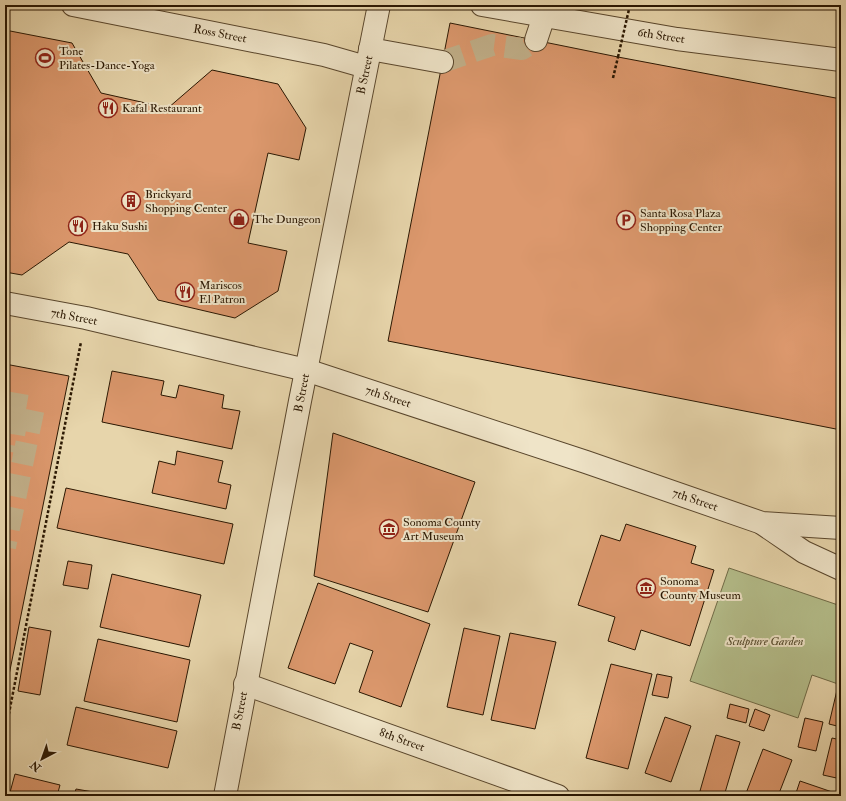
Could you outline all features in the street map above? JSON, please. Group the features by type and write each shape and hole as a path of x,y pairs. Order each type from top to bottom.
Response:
{"street":[{"name":"Ross Street","path":"72,5 324,55 442,62"},
{"name":"B Street","path":"224,791 379,5"},
{"name":"6th Street","path":"482,5 677,39 841,60"},
{"path":"536,40 544,16"},
{"name":"7th Street","path":"5,303 86,318 306,370 586,462 762,523 841,528"},
{"name":"7th Street","path":"762,523 804,552 841,569"},
{"name":"8th Street","path":"245,684 504,787 558,796"}],"path":[{"path":"613,78 630,5"},
{"path":"5,734 86,318"}],"green space":[{"name":"Sculpture Garden","path":"729,568 841,606 841,685 812,675 798,718 690,681"}],"building":[{"path":"782,5 811,5 803,9"},
{"name":"Santa Rosa Plaza Shopping Center","path":"450,23 618,57 841,99 841,430 388,341"},
{"name":"Brickyard Shopping Center","path":"5,30 72,43 101,93 168,108 212,70 278,84 306,128 299,160 268,153 248,243 287,251 278,291 235,318 158,300 128,254 69,242 22,275 5,272"},
{"path":"5,364 69,376 5,695"},
{"path":"112,371 164,381 161,395 176,398 179,385 224,395 222,408 240,411 232,449 102,422"},
{"name":"Sonoma County Art Museum","path":"333,433 475,482 428,612 314,576"},
{"path":"177,451 223,461 218,482 231,485 226,509 152,493 159,461 175,465"},
{"path":"66,488 233,524 224,564 57,528"},
{"name":"Sonoma County Museum","path":"626,524 696,546 691,563 714,570 690,646 641,630 635,650 608,641 615,617 578,605 601,535 620,541"},
{"path":"68,561 92,565 88,589 63,585"},
{"path":"112,574 201,595 189,647 100,627"},
{"path":"318,583 430,624 401,707 359,692 373,651 350,643 335,684 288,668"},
{"path":"29,627 51,631 40,695 18,691"},
{"path":"464,628 500,636 483,715 447,707"},
{"path":"510,633 556,642 535,729 491,720"},
{"path":"98,639 190,660 177,722 84,701"},
{"path":"611,664 652,674 628,769 586,758"},
{"path":"657,674 672,677 668,698 652,695"},
{"path":"837,690 841,691 841,727 829,724"},
{"path":"730,704 749,709 746,723 727,718"},
{"path":"76,707 177,731 168,768 67,745"},
{"path":"755,709 770,715 764,731 749,726"},
{"path":"665,717 691,726 671,782 645,773"},
{"path":"805,718 823,722 816,751 798,747"},
{"path":"716,735 740,742 724,796 717,796 700,791"},
{"path":"832,738 841,740 841,779 823,775"},
{"path":"763,749 792,760 778,796 745,796"},
{"path":"15,774 60,785 57,796 9,796"},
{"path":"800,781 841,795 841,796 795,796"},
{"path":"76,789 116,796 74,796"}],"tunnel":[{"path":"442,62 492,45 522,49 536,40"},
{"path":"5,402 34,407 5,547"},
{"path":"5,421 16,424 11,452"}],"place":[{"name":"Tone Pilates-Dance-Yoga","path":"45,58"},
{"name":"Kafal Restaurant","path":"108,108"},
{"name":"Brickyard Shopping Center","path":"131,201"},
{"name":"The Dungeon","path":"239,219"},
{"name":"Santa Rosa Plaza Shopping Center","path":"626,220"},
{"name":"Haku Sushi","path":"78,226"},
{"name":"Mariscos El Patron","path":"185,292"},
{"name":"Sonoma County Art Museum","path":"389,529"},
{"name":"Sonoma County Museum","path":"646,588"}]}
